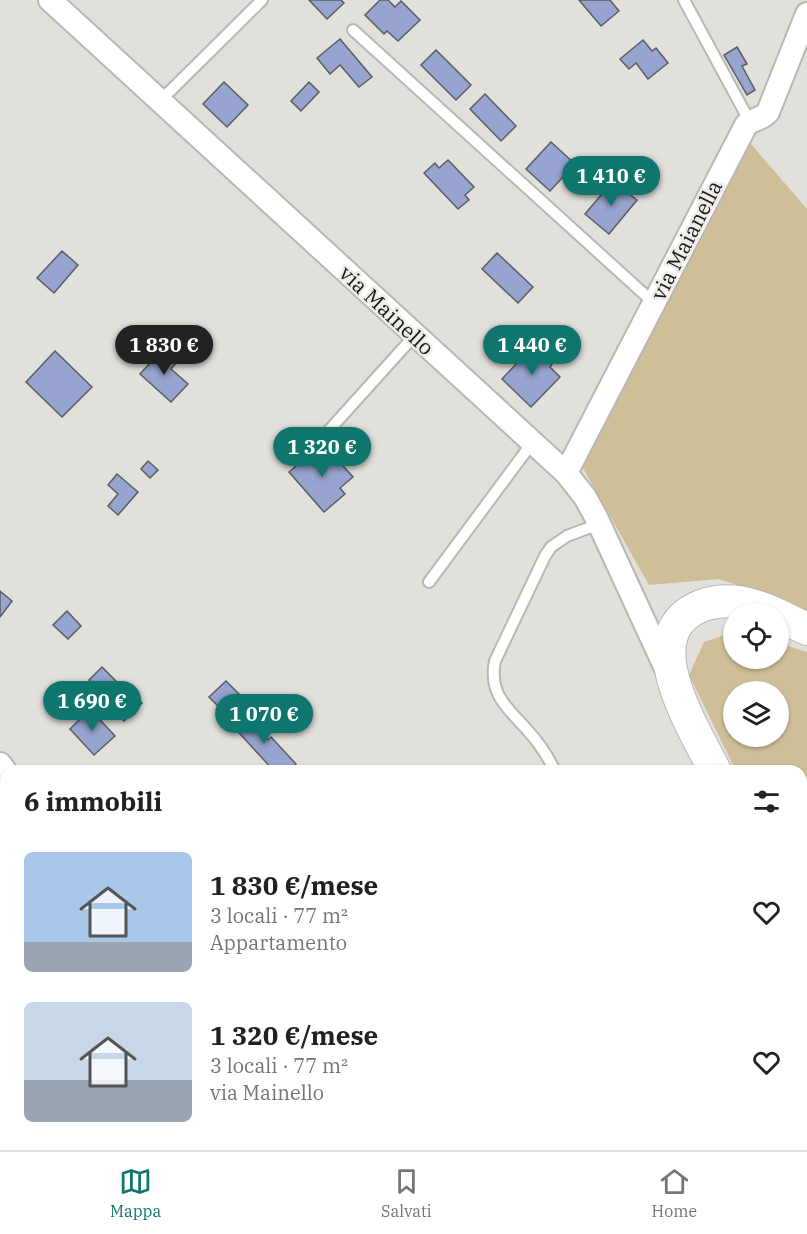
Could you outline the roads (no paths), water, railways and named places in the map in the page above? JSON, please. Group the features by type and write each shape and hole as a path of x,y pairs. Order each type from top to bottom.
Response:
{"street":[{"name":"via Mainello","path":"50,0 566,473 585,497 599,524 679,697"},
{"name":"via Maianella","path":"566,473 746,125 760,119 768,112 807,14"},
{"path":"712,765 673,682 669,650 671,636 687,612 713,602 733,600 742,603"},
{"path":"789,620 807,629"}],"lane":[{"path":"160,101 262,0"},
{"path":"684,0 750,122"},
{"path":"353,30 654,303"},
{"path":"314,447 415,335"},
{"path":"429,582 532,443"},
{"path":"552,765 540,745 500,699 494,686 492,673 495,661 545,556 560,540 599,524"}]}
